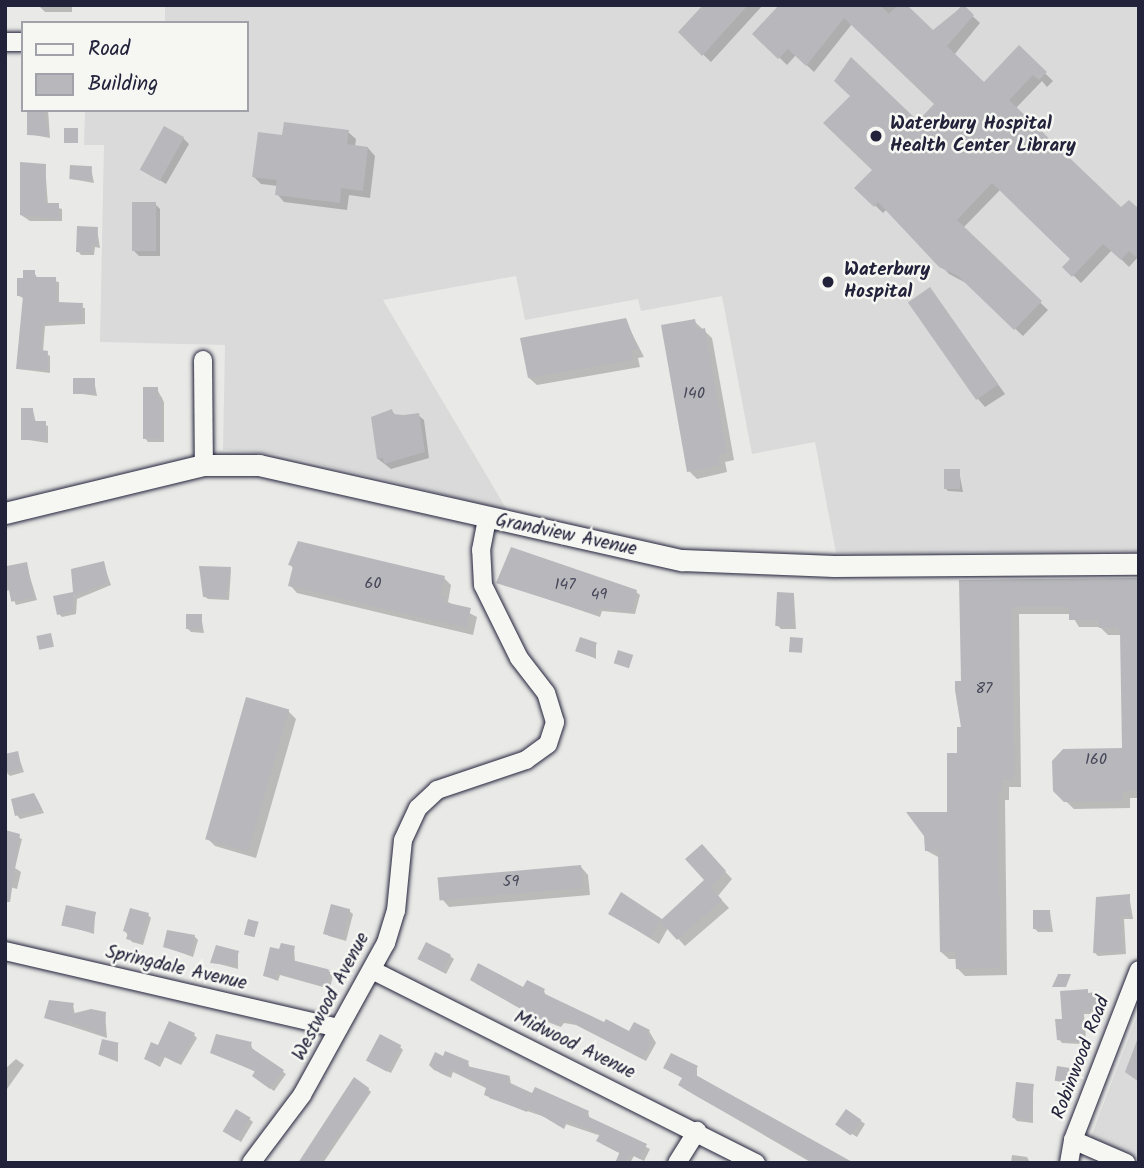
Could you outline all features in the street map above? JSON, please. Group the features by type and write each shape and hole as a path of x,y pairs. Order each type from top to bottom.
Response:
{"main road":[{"name":"Grandview Avenue","path":"5,513 204,465 259,465 487,519 682,560 834,566 1139,564"}],"street":[{"path":"203,360 204,465"},
{"name":"Westwood Avenue","path":"251,1163 302,1095 372,970 396,911 404,840 418,808 438,790 526,760 548,744 555,722 546,693 519,658 484,585 481,550 487,519"},
{"name":"Springdale Avenue","path":"5,951 338,1028"},
{"name":"Midwood Avenue","path":"372,970 757,1163"},
{"name":"Robinwood Road","path":"1069,1163 1073,1140 1139,970"},
{"path":"677,1163 697,1131"},
{"path":"1073,1140 1126,1163"}],"shaded area":[{"name":"Waterbury Hospital","path":"165,5 1139,5 1139,551 836,553 815,442 752,454 722,296 641,311 638,299 525,320 516,276 383,300 507,510 278,454 223,450 225,345 100,342 104,145 84,145 85,112 248,112 248,21 165,21"},
{"path":"1139,1011 1139,1160 1091,1137"}],"building":[{"path":"703,5 748,5 702,56 678,32"},
{"path":"779,5 880,5 889,14 898,5 907,5 933,30 964,5 974,15 947,46 984,82 1019,45 1047,72 1039,80 1033,75 1009,100 1121,207 1129,200 1139,209 1139,260 1129,251 1121,260 1103,244 1072,277 1062,267 1070,259 992,183 957,220 1042,301 1014,330 958,276 939,267 878,202 874,207 854,188 872,170 823,123 850,96 834,81 851,57 918,121 934,104 844,18 806,66 788,49 778,59 752,34"},
{"path":"27,112 44,112 48,136 27,135"},
{"path":"284,122 349,130 347,144 368,147 363,191 341,188 340,203 275,195 277,180 252,177 258,132 282,135"},
{"path":"164,126 184,137 160,181 140,170"},
{"path":"64,128 78,128 78,143 64,143"},
{"path":"20,162 46,164 45,203 59,203 59,219 20,215"},
{"path":"70,165 92,166 91,180 69,179"},
{"path":"132,202 156,202 156,251 132,251"},
{"path":"77,226 98,227 97,245 92,245 92,253 76,252"},
{"path":"23,270 35,270 35,277 56,277 57,302 83,303 82,321 42,323 41,350 48,351 47,370 16,369 23,296 17,296 17,278 23,278"},
{"path":"930,287 998,384 976,400 908,302"},
{"path":"626,318 638,349 632,350 633,360 528,378 520,338"},
{"path":"695,319 697,330 705,328 727,453 718,455 720,465 687,472 661,325"},
{"path":"73,378 95,378 95,394 73,394"},
{"path":"143,387 158,387 158,397 162,397 161,439 143,439"},
{"path":"21,408 33,408 33,421 46,421 46,440 21,440"},
{"path":"392,409 393,414 419,413 425,452 384,464 383,458 377,459 371,417"},
{"path":"944,469 960,469 960,489 944,489"},
{"path":"298,541 445,576 440,596 446,597 444,602 471,608 466,628 288,586 293,566 288,565"},
{"path":"511,547 637,590 632,612 599,608 597,615 496,583"},
{"path":"104,561 109,582 74,596 73,611 57,615 53,596 73,592 71,569"},
{"path":"27,562 34,597 11,602 5,566"},
{"path":"199,566 231,567 226,598 203,597"},
{"path":"1139,578 1139,791 1123,791 1123,801 1064,802 1053,791 1052,761 1063,749 1122,748 1120,632 1117,628 1099,628 1098,620 1069,620 1069,607 1012,607 1014,780 1002,780 1002,793 998,793 1000,968 956,969 955,952 940,952 938,851 925,851 924,836 906,812 947,812 947,753 957,753 957,727 961,727 955,690 955,681 961,681 959,580"},
{"path":"777,592 794,593 792,627 775,626"},
{"path":"186,614 202,614 202,629 186,629"},
{"path":"51,633 54,647 39,650 36,636"},
{"path":"580,637 597,643 592,657 575,651"},
{"path":"790,637 803,638 802,653 789,652"},
{"path":"618,650 633,655 629,668 614,663"},
{"path":"246,697 289,709 248,852 205,839"},
{"path":"18,751 22,769 5,773 5,754"},
{"path":"34,793 42,809 15,816 11,799"},
{"path":"5,830 20,834 10,902 5,902"},
{"path":"702,844 726,871 711,887 722,900 677,940 660,921 651,938 608,914 621,892 662,919 704,880 685,859"},
{"path":"581,865 583,888 440,900 438,878"},
{"path":"1130,894 1130,916 1121,916 1123,951 1093,953 1096,897"},
{"path":"331,904 350,909 342,939 323,934"},
{"path":"66,905 96,912 91,932 61,925"},
{"path":"130,908 149,913 140,943 126,939 128,933 123,931"},
{"path":"1033,910 1050,910 1050,929 1033,929"},
{"path":"248,919 259,922 254,937 244,934"},
{"path":"167,930 195,935 190,955 163,947"},
{"path":"426,942 451,955 442,972 417,959"},
{"path":"281,943 295,946 292,960 331,970 326,987 277,973 275,979 263,976 270,947 279,949"},
{"path":"216,945 239,951 235,966 210,963"},
{"path":"478,963 523,987 527,980 545,989 543,993 604,1022 606,1019 629,1031 634,1022 650,1030 647,1035 653,1039 643,1059 571,1022 560,1020 558,1025 532,1015 470,980"},
{"path":"1058,974 1071,974 1066,987 1052,987"},
{"path":"1088,989 1088,993 1096,992 1097,1004 1090,1004 1091,1011 1082,1012 1083,1036 1078,1036 1079,1042 1057,1040 1055,1019 1062,1019 1060,991"},
{"path":"49,1000 74,1003 71,1014 91,1009 106,1012 104,1036 69,1021 68,1025 44,1018"},
{"path":"169,1021 195,1033 177,1063 161,1055 157,1065 144,1059 151,1042 158,1045"},
{"path":"216,1034 252,1042 250,1047 284,1070 270,1089 252,1076 255,1071 210,1053"},
{"path":"380,1034 401,1045 387,1072 366,1060"},
{"path":"1139,1038 1139,1082 1125,1072"},
{"path":"102,1039 119,1043 115,1058 98,1055"},
{"path":"445,1051 469,1061 467,1066 510,1076 508,1082 532,1093 535,1087 589,1111 587,1116 647,1144 640,1159 630,1154 625,1163 615,1163 621,1149 618,1152 596,1141 600,1134 568,1120 564,1129 529,1108 527,1112 484,1095 486,1088 479,1082 450,1070 448,1076 434,1070 429,1065 435,1052 443,1056"},
{"path":"671,1053 698,1066 694,1074 854,1163 816,1163 678,1085 682,1078 663,1068"},
{"path":"1057,1066 1070,1068 1067,1083 1055,1081"},
{"path":"354,1077 369,1088 366,1098 318,1163 298,1163"},
{"path":"1016,1082 1034,1084 1030,1120 1012,1118"},
{"path":"236,1109 251,1118 237,1140 223,1131"},
{"path":"846,1109 862,1120 851,1135 835,1125"}],"place":[{"name":"Waterbury Hospital Health Center Library","path":"876,136"},
{"name":"Waterbury Hospital","path":"828,282"}]}
